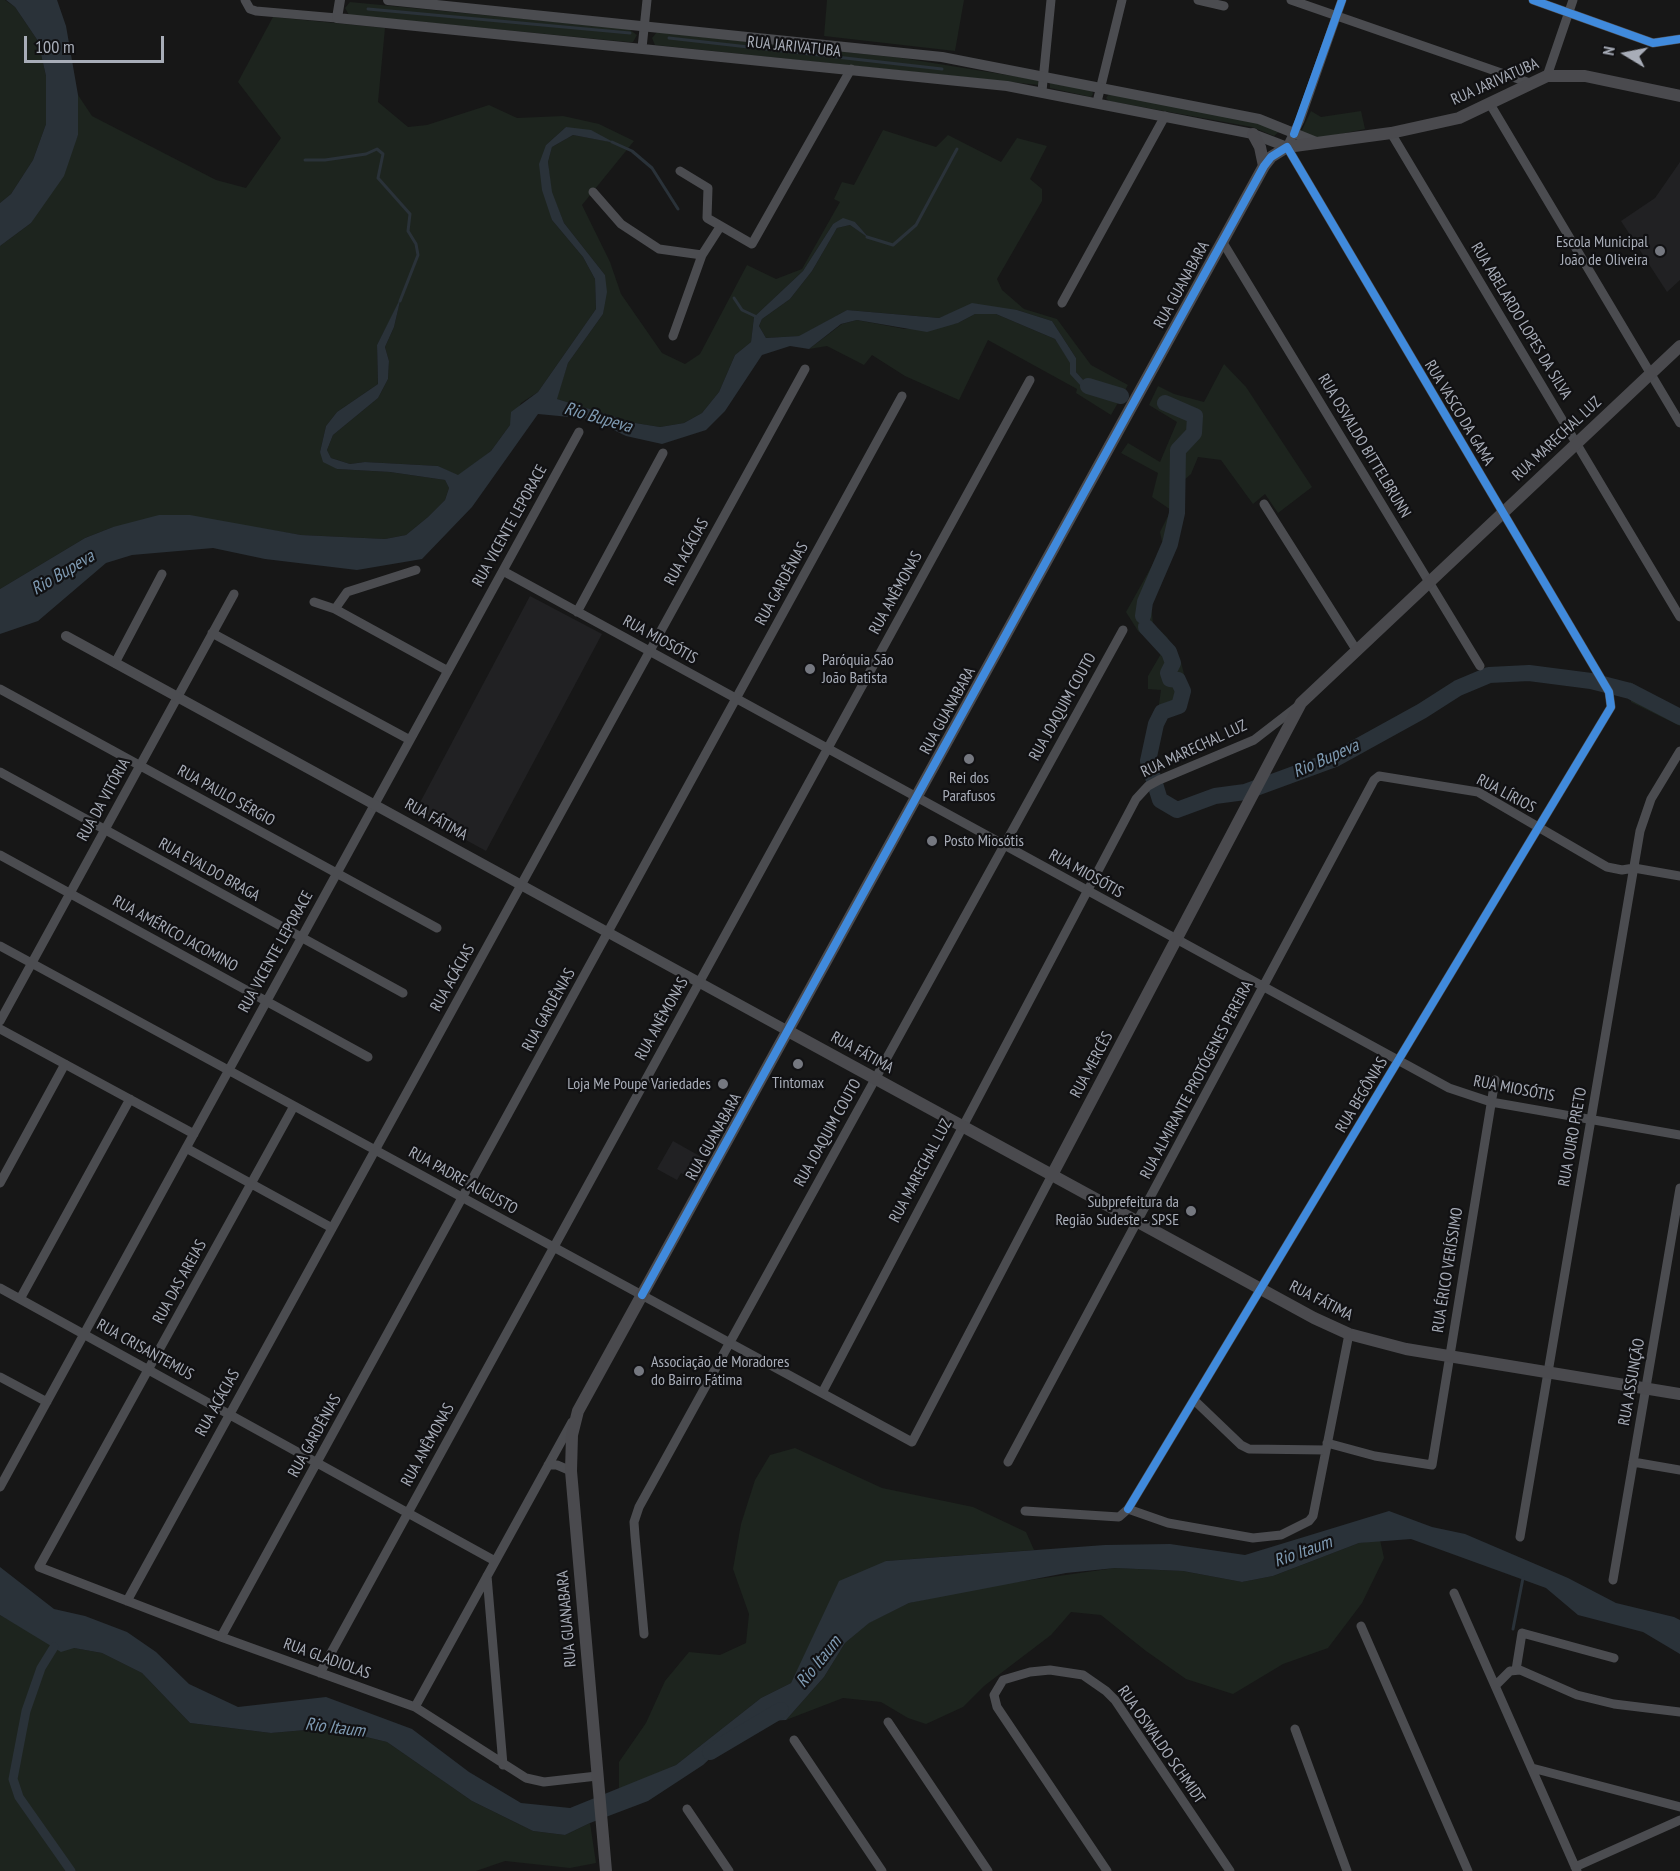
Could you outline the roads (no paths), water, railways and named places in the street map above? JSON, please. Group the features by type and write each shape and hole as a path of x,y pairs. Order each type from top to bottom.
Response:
{"main road":[{"name":"RUA JARIVATUBA","path":"1287,147 1323,144 1391,133 1459,118 1547,76 1585,76 1680,96"},
{"path":"1253,134 1260,147 1264,166"},
{"name":"RUA GUANABARA","path":"606,1871 571,1471 572,1435 578,1411 1264,166 1271,157 1287,147"},
{"name":"RUA MARECHAL LUZ","path":"1301,703 1680,346"},
{"name":"RUA MERCÊS","path":"1053,1175 1301,703"},
{"name":"RUA FÁTIMA","path":"788,1031 1349,1334 1406,1349 1680,1394"}],"street":[{"name":"RUA JARIVATUBA","path":"245,0 250,9 256,11 851,69 1042,91 1253,134 1287,147"},
{"path":"338,18 340,0"},
{"name":"RUA JARIVATUBA","path":"388,0 908,53 1259,119 1323,144"},
{"path":"642,48 648,0"},
{"path":"1042,91 1051,0"},
{"path":"1097,102 1122,0"},
{"path":"1198,0 1224,6"},
{"path":"1291,0 1530,83"},
{"path":"1287,147 1294,134 1342,0"},
{"path":"1533,0 1653,43 1680,39"},
{"path":"1547,76 1573,0"},
{"path":"680,171 708,188 706,215 720,226 753,244 851,69"},
{"path":"1490,104 1680,423"},
{"path":"1062,303 1166,116"},
{"name":"RUA ABELARDO LOPES DA SILVA","path":"1391,133 1680,617"},
{"name":"RUA VASCO DA GAMA","path":"1287,147 1609,692"},
{"path":"593,192 621,224 650,246 667,251 702,255"},
{"path":"673,336 702,255 720,226"},
{"name":"RUA OSVALDO BITTELBRUNN","path":"1222,241 1480,666"},
{"name":"RUA ACÁCIAS","path":"127,1600 805,369"},
{"name":"RUA ANÊMONAS","path":"320,1673 1030,380"},
{"name":"RUA GARDÊNIAS","path":"221,1637 902,396"},
{"name":"RUA VICENTE LEPORACE","path":"0,1487 579,432"},
{"path":"577,612 663,453"},
{"path":"1264,504 1357,651"},
{"path":"335,609 347,592 416,570"},
{"name":"RUA MIOSÓTIS","path":"503,571 1176,941 1449,1088 1491,1102 1680,1135"},
{"path":"115,663 162,574"},
{"name":"RUA DA VITÓRIA","path":"0,1021 234,594"},
{"path":"314,602 335,609 448,671"},
{"name":"RUA JOAQUIM COUTO","path":"644,1634 634,1522 639,1507 1123,630"},
{"path":"212,633 410,740"},
{"name":"RUA FÁTIMA","path":"66,636 788,1031"},
{"name":"RUA PAULO SÉRGIO","path":"0,690 437,928"},
{"name":"RUA BEGÔNIAS","path":"1128,1509 1608,714 1611,699 1609,692"},
{"name":"RUA MARECHAL LUZ","path":"822,1394 1136,799 1148,786 1159,780 1254,740 1301,703"},
{"name":"RUA OURO PRETO","path":"1520,1537 1644,814 1680,751"},
{"name":"RUA EVALDO BRAGA","path":"0,772 403,993"},
{"name":"RUA LÍRIOS","path":"1379,776 1478,792 1607,867 1622,870 1634,868 1680,876"},
{"name":"RUA ALMIRANTE PROTÓGENES PEREIRA","path":"1008,1462 1374,780 1379,776"},
{"name":"RUA AMÉRICO JACOMINO","path":"0,855 368,1057"},
{"name":"RUA PADRE AUGUSTO","path":"0,946 912,1442"},
{"path":"0,1029 194,1134"},
{"path":"0,1183 65,1064"},
{"name":"RUA ÉRICO VERÍSSIMO","path":"1327,1447 1432,1465 1495,1080"},
{"path":"20,1299 130,1099"},
{"name":"RUA DAS AREIAS","path":"39,1567 294,1106"},
{"path":"186,1148 332,1228"},
{"name":"RUA MERCÊS","path":"912,1442 1053,1175"},
{"name":"RUA ASSUNÇÃO","path":"1613,1580 1680,1188"},
{"name":"RUA CRISANTEMUS","path":"0,1288 495,1561"},
{"path":"1025,1511 1119,1517 1128,1509 1168,1523 1253,1538 1281,1535 1309,1521 1313,1516 1349,1334"},
{"path":"0,1377 47,1402"},
{"path":"1194,1400 1241,1445 1249,1449 1327,1447"},
{"path":"416,1707 578,1411"},
{"path":"1633,1462 1680,1470"},
{"path":"548,1466 557,1465 571,1471"},
{"name":"RUA GLADIOLAS","path":"39,1567 221,1637 416,1707 503,1765 535,1781 598,1781"},
{"path":"487,1576 503,1765"},
{"path":"1454,1593 1576,1869 1680,1820"},
{"path":"1361,1626 1468,1871"},
{"path":"1516,1670 1522,1633 1614,1658"},
{"name":"RUA OSWALDO SCHMIDT","path":"1107,1871 997,1707 994,1695 996,1688 1003,1680 1050,1670 1083,1675 1094,1681 1115,1700 1230,1871"},
{"path":"1496,1685 1502,1676 1516,1670 1531,1672 1567,1691 1599,1701 1680,1712"},
{"path":"888,1722 988,1871"},
{"path":"1295,1729 1347,1871"},
{"path":"794,1740 882,1871"},
{"path":"1532,1768 1680,1807"},
{"path":"687,1809 729,1871"}],"water":[{"path":"6,0 57,0 66,26 78,95 78,135 64,176 31,223 0,246 0,203 11,194 33,160 46,124 46,76 38,41 15,7"},
{"path":"566,127 591,130 615,143 573,135 552,147 548,162 552,192 564,223 605,275 607,292 603,314 568,363 557,399 635,423 660,427 684,423 702,413 719,392 735,355 751,342 754,317 803,271 833,224 843,218 855,222 870,239 850,225 837,228 812,271 790,299 762,319 759,326 766,338 799,336 847,310 939,318 972,303 1017,310 1052,321 1076,358 1076,372 1085,382 1100,385 1110,394 1089,391 1081,386 1070,374 1070,363 1055,339 996,314 975,314 958,323 927,332 857,320 841,324 809,349 790,346 762,355 725,411 706,430 662,444 626,436 591,419 538,414 472,507 422,559 357,570 265,559 213,548 132,555 106,563 38,621 0,634 0,589 85,538 113,527 159,515 190,515 301,535 385,539 406,535 428,517 445,500 449,488 445,480 390,472 337,469 323,462 320,452 326,426 337,412 378,384 377,345 401,297 394,327 385,347 389,361 388,379 378,398 333,435 327,450 331,458 350,464 365,462 438,466 458,475 491,451 510,425 511,412 538,392 596,309 595,279 583,257 552,220 542,190 539,164 546,145"},
{"path":"1389,1511 1432,1527 1465,1534 1568,1578 1616,1603 1674,1617 1680,1620 1680,1654 1643,1632 1578,1615 1546,1588 1411,1539 1359,1543 1273,1576 1242,1582 1183,1571 1115,1568 1066,1573 909,1603 869,1623 845,1643 824,1677 786,1720 749,1722 703,1765 648,1801 565,1835 533,1831 472,1801 387,1742 329,1728 271,1733 190,1723 142,1673 102,1653 74,1648 61,1652 0,1615 0,1567 54,1609 85,1616 127,1632 156,1652 189,1684 238,1707 326,1697 412,1729 469,1772 521,1803 570,1808 676,1765 761,1698 791,1683 839,1581 886,1561 1105,1545 1170,1544 1245,1555"}],"waterway":[{"path":"368,9 630,33"},
{"path":"669,38 942,69"},
{"path":"612,142 632,151 652,168 678,209"},
{"path":"305,160 325,160 366,154 377,149 383,154 378,178 410,214 408,231 416,244 418,255 400,301"},
{"path":"867,237 893,245 916,225 957,149"},
{"path":"734,298 742,310 757,317"},
{"name":"Rio Bupeva","path":"1088,386 1121,396"},
{"name":"Rio Bupeva","path":"1143,616 1145,602 1170,544 1177,513 1178,450 1194,433 1195,416 1165,403"},
{"name":"Rio Bupeva","path":"1146,627 1169,652 1173,663 1168,673 1170,679 1178,680 1183,691 1179,706 1162,712 1156,724 1148,761 1160,800 1177,810 1215,796 1245,792 1335,759 1422,711 1458,688 1489,675 1529,673 1591,681 1630,691 1680,717"},
{"path":"1513,1629 1523,1578"},
{"path":"54,1647 41,1668 26,1711 13,1779 19,1797 71,1871"},
{"name":"Rio Itaum","path":"710,1752 781,1710"}],"place":[{"name":"Escola Municipal João de Oliveira","path":"1660,251"},
{"name":"Paróquia São João Batista","path":"810,669"},
{"name":"Rei dos Parafusos","path":"969,759"},
{"name":"Posto Miosótis","path":"932,841"},
{"name":"Tintomax","path":"798,1064"},
{"name":"Loja Me Poupe Variedades","path":"723,1084"},
{"name":"Subprefeitura da Região Sudeste - SPSE","path":"1191,1211"},
{"name":"Associação de Moradores do Bairro Fátima","path":"639,1371"}]}
